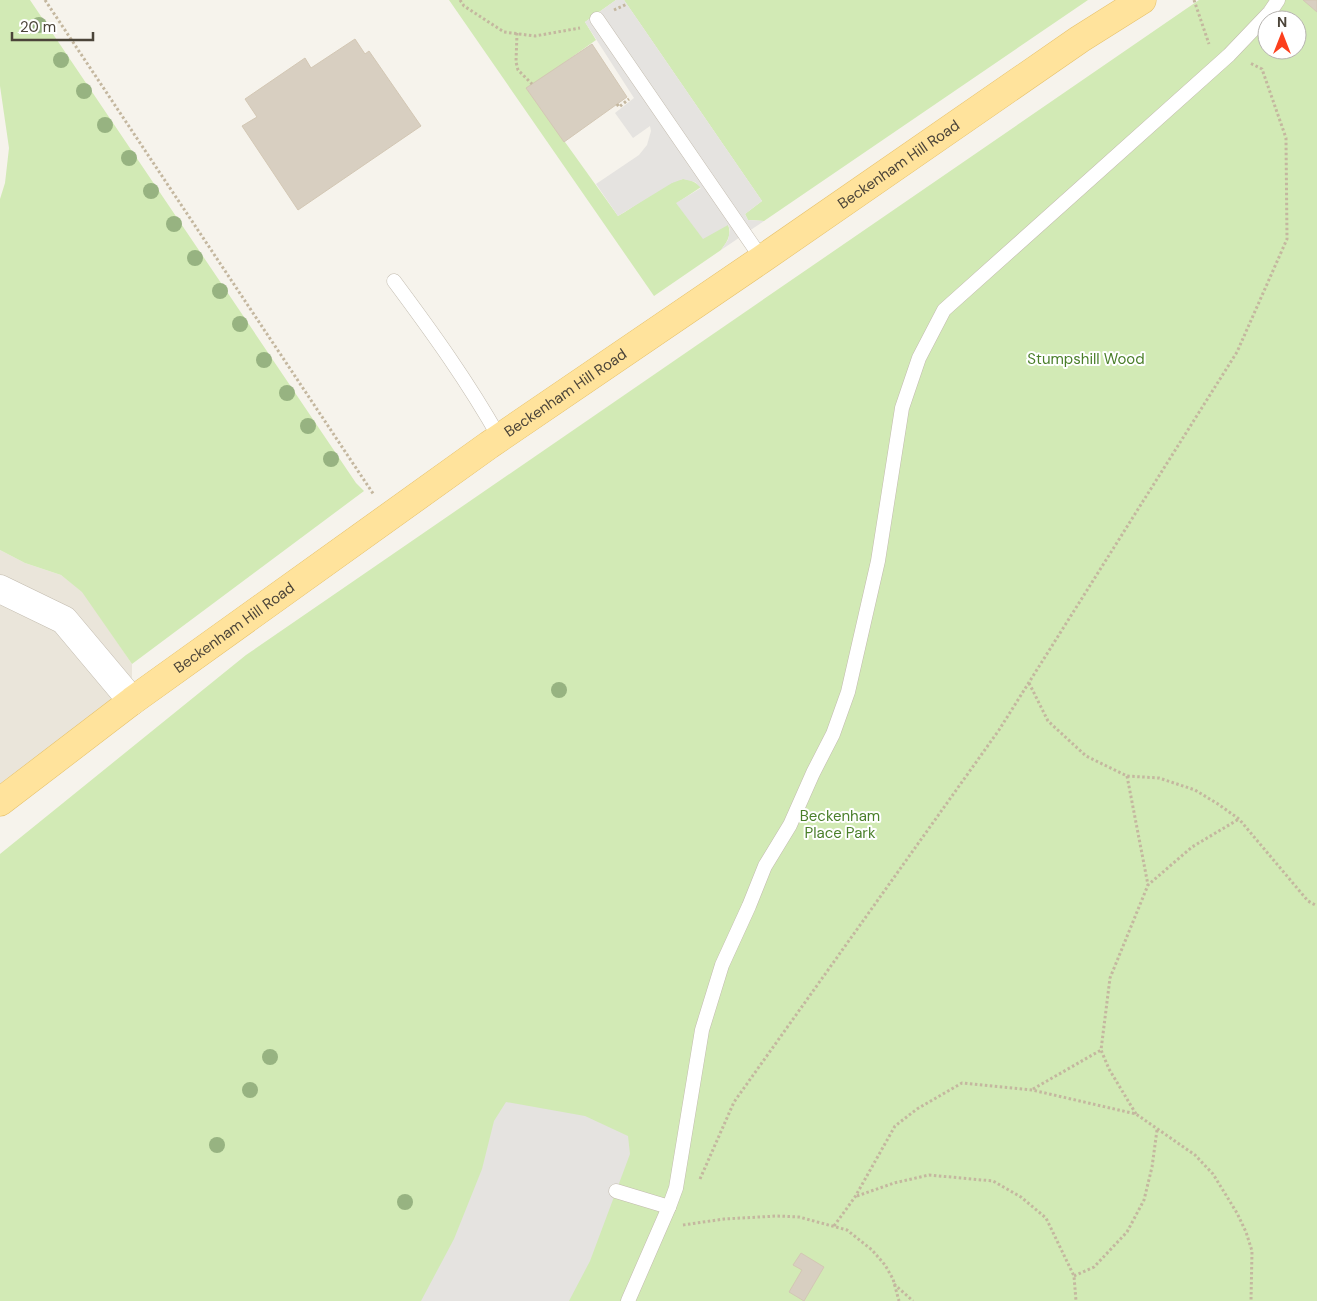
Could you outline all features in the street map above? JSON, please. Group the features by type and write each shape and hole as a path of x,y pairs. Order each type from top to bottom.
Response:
{"main road":[{"name":"Beckenham Hill Road","path":"0,802 132,701 499,437 762,259 1072,45 1142,0"}],"street":[{"path":"0,589 64,620 132,701"}],"lane":[{"path":"628,1301 676,1188 702,1030 722,965 766,866 790,825 833,734 848,692 878,561 902,408 919,358 944,310 1229,55 1270,12 1278,0"},
{"path":"597,19 762,259"},
{"path":"394,282 438,340 473,392 499,437"},
{"path":"616,1191 669,1207"}],"path":[{"path":"45,0 389,516"},
{"path":"460,0 464,6 504,32 535,36 577,30 627,4"},
{"path":"1194,0 1217,66"},
{"path":"517,33 516,62 518,70 532,84"},
{"path":"699,1182 734,1102 999,730 1237,352 1287,239 1286,138 1262,69 1229,55"},
{"path":"1029,683 1048,721 1086,756 1127,776 1159,778 1195,790 1239,819 1308,901 1317,906"},
{"path":"1127,776 1148,885"},
{"path":"1239,819 1192,847 1148,885 1110,978 1101,1050 1109,1069 1136,1114 1195,1156 1213,1174 1237,1213 1252,1251 1251,1301"},
{"path":"1032,1090 1101,1050"},
{"path":"834,1226 855,1197 895,1126 917,1109 962,1083 1032,1090 1136,1114"},
{"path":"1074,1276 1094,1267 1127,1232 1144,1200 1152,1167 1157,1130"},
{"path":"855,1197 894,1183 928,1175 993,1181 1022,1197 1046,1218 1074,1276 1076,1301"},
{"path":"684,1217 680,1226 724,1219 799,1216 847,1230 872,1250 885,1265 894,1283 899,1301"},
{"path":"894,1283 913,1301"}],"shaded area":[{"path":"616,0 624,0 762,201 745,214 748,220 764,221 721,250 728,240 730,230 728,225 703,239 676,203 701,188 695,182 683,179 672,183 618,216 596,184 639,155 647,145 651,131 650,126 633,138 615,113 634,98 585,22"},
{"path":"0,550 25,563 61,575 83,592 132,664 132,701 0,800"},
{"path":"506,1102 585,1116 628,1136 630,1154 590,1261 569,1301 421,1301 454,1239 482,1169 494,1121"}],"green space":[{"path":"0,0 30,0 356,483 364,491 132,664 82,592 61,575 25,563 0,550 0,199 5,183 9,148 0,86"},
{"path":"449,0 616,0 585,22 596,40 527,89 618,216 669,184 683,179 691,180 701,187 677,203 728,225 729,235 721,250 654,296"},
{"path":"624,0 1088,0 764,221 748,220 745,214 762,201"},
{"name":"Beckenham Place Park","path":"1199,0 1317,0 1317,1301 0,1301 0,854 246,655"}],"building":[{"path":"1303,0 1317,0 1317,12"},
{"path":"355,39 365,54 369,51 421,126 298,210 242,126 257,117 245,99 305,58 311,68"},
{"path":"592,44 627,97 564,142 526,88"},
{"path":"801,1253 824,1267 804,1301 789,1292 802,1270 793,1265"}],"park label":[{"name":"Stumpshill Wood","path":"1086,359"}]}
